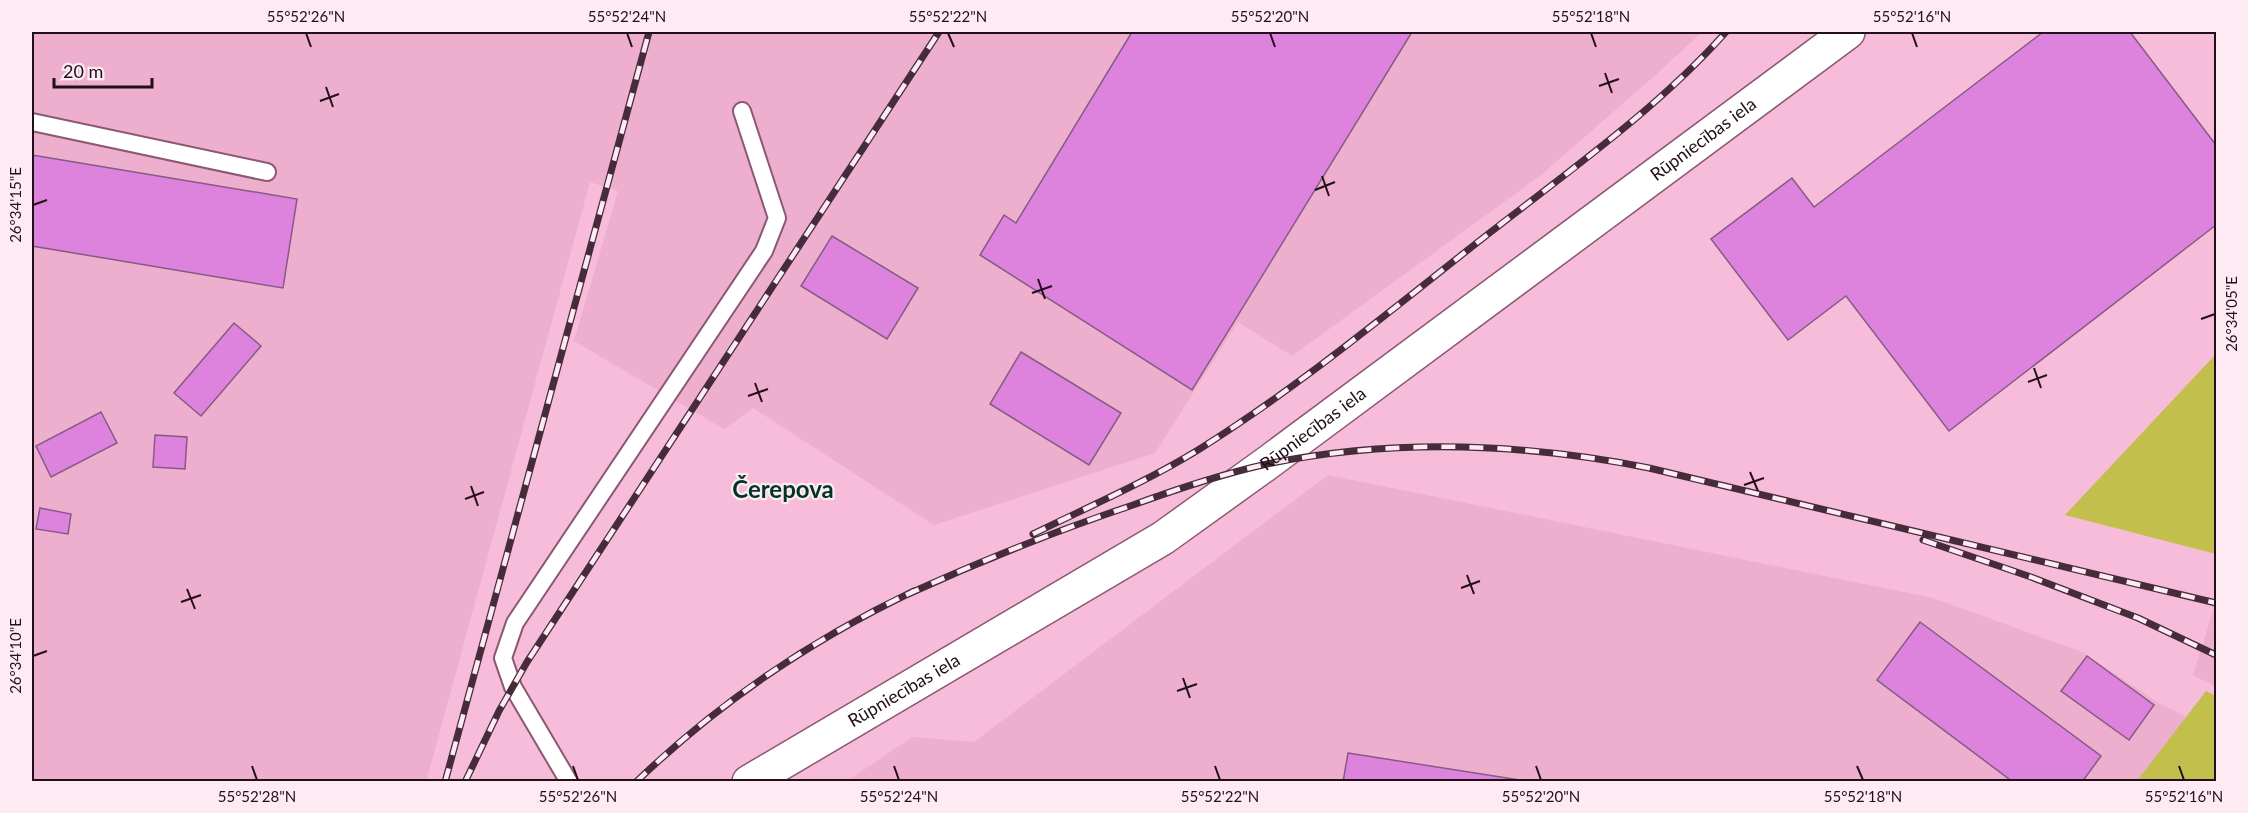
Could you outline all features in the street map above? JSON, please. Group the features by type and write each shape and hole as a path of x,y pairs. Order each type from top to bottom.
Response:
{"street":[{"name":"Rūpniecības iela","path":"749,782 1163,538 1266,465 1848,32"}],"lane":[{"path":"569,782 513,687 503,658 515,623 764,251 777,218 742,111"},
{"path":"32,122 267,172"}],"shaded area":[{"path":"32,32 1702,32 1541,175 1292,356 1238,322 1155,453 934,525 753,408 724,429 574,341 618,191 590,182 426,782 32,781"},
{"path":"2216,354 2216,554 2065,515"},
{"path":"1328,475 1933,598 2082,652 2160,704 2216,731 2216,782 846,782 912,737 974,742"},
{"path":"2216,602 2216,687 2193,675"},
{"path":"2206,691 2216,696 2216,781 2137,781"}],"building":[{"path":"1132,32 1412,32 1192,390 980,255 1004,215 1016,223"},
{"path":"2043,32 2130,32 2216,145 2216,225 1949,431 1846,296 1788,340 1711,239 1792,178 1814,207"},
{"path":"32,155 297,199 283,288 32,246"},
{"path":"832,236 918,288 887,339 801,286"},
{"path":"234,323 261,346 201,416 174,393"},
{"path":"1021,352 1121,413 1089,465 990,404"},
{"path":"101,412 117,443 51,477 36,446"},
{"path":"155,435 187,437 185,469 153,467"},
{"path":"40,508 71,514 68,534 36,529"},
{"path":"1920,622 2101,756 2082,782 2013,782 1877,680"},
{"path":"2087,656 2154,705 2129,740 2061,691"},
{"path":"1348,753 1532,782 1343,782"}],"railway":[{"path":"445,782 649,32"},
{"path":"465,782 499,711 527,662 939,32"},
{"path":"1033,534 1178,462 1274,399 1614,136 1672,86 1726,32"},
{"path":"906,595 1047,536 1166,493 1233,472 1267,464 1363,450 1458,447 1554,453 1649,468 2216,603"},
{"path":"1923,540 2031,577 2138,618 2216,655"},
{"path":"636,782 700,726 767,675 839,630 914,591"}],"district":[{"name":"Čerepova","path":"783,490"}]}
